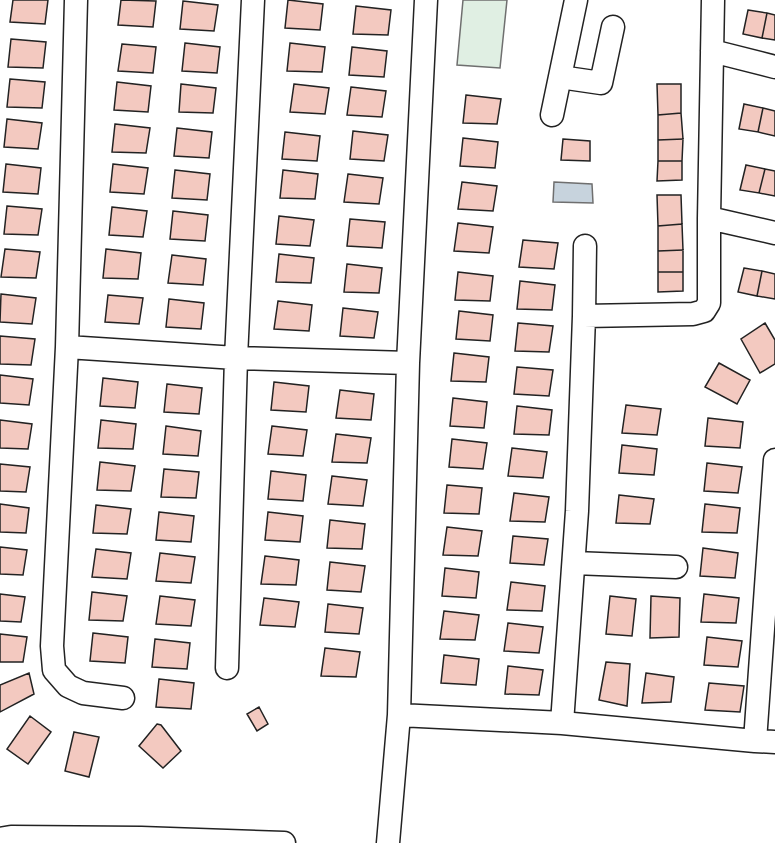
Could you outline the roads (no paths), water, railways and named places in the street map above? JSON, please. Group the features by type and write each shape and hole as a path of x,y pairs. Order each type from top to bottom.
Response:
{"street":[{"path":"76,0 67,347 52,646 54,670 68,686 83,693 123,698"},
{"path":"227,668 236,358 253,0"},
{"path":"387,843 399,716 408,363 426,0"},
{"path":"552,115 576,0"},
{"path":"584,316 693,315 704,311 709,303 713,0"},
{"path":"560,77 601,82 613,27"},
{"path":"712,51 775,67"},
{"path":"709,218 775,233"},
{"path":"562,723 574,563 585,246"},
{"path":"67,347 236,358 408,363"},
{"path":"399,716 562,723 765,741 775,460"},
{"path":"574,563 676,567"},
{"path":"0,839 11,837 141,838 284,843"}]}
